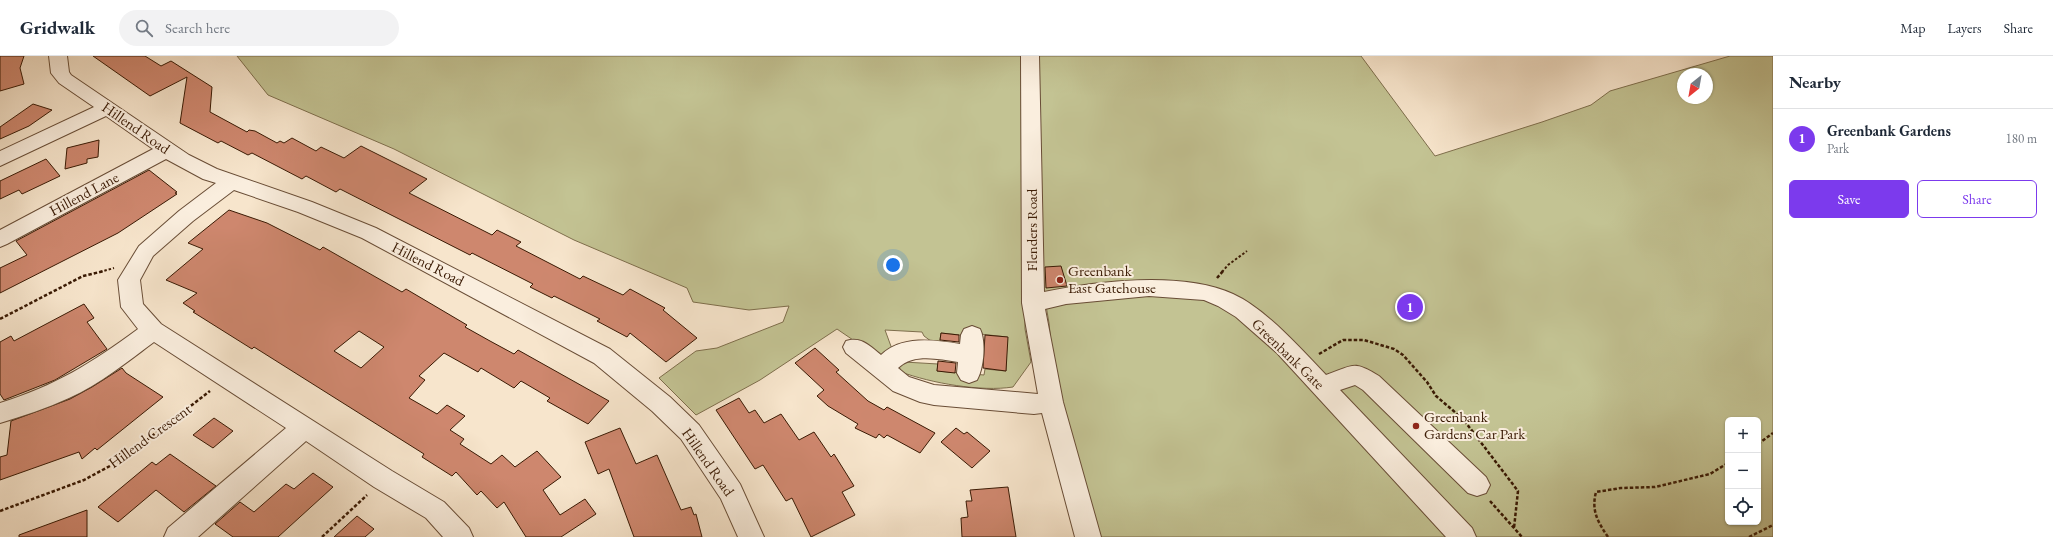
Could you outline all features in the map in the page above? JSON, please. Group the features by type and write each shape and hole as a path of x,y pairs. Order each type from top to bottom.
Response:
{"street":[{"name":"Hillend Road","path":"58,56 60,73 65,79 182,160 232,182 305,207 369,234 602,356 661,404 690,432 731,492 751,537"},
{"name":"Flenders Road","path":"1030,56 1033,303 1051,402 1088,537"},
{"path":"0,159 108,108"},
{"name":"Hillend Lane","path":"0,239 167,150"},
{"path":"232,182 186,216 146,251 129,280 132,307 153,330 228,377 383,479 435,510 460,537"},
{"name":"Greenbank Gate","path":"1033,303 1066,296 1148,288 1206,292 1226,300 1244,311 1285,347 1463,537"},
{"path":"0,413 47,397 73,385 99,370 153,330"},
{"path":"854,347 901,384 920,392 934,395 1034,404 1051,402"},
{"path":"882,369 894,358 904,352 918,350 970,354"},
{"path":"1322,387 1356,374 1372,383 1477,486"},
{"path":"177,537 194,524 305,427"}],"path":[{"path":"1206,292 1228,265 1247,251"},
{"path":"0,319 83,276 103,270 138,265"},
{"path":"1301,364 1343,340 1364,340 1394,350 1403,355 1427,382 1436,396 1463,419 1518,492 1514,528"},
{"name":"Hillend Crescent","path":"0,511 84,480 121,460 228,377"},
{"path":"1761,442 1773,433"},
{"path":"1608,537 1595,517 1592,504 1596,492 1621,488 1655,487 1710,474 1725,465"},
{"path":"322,537 383,479"},
{"path":"1477,486 1522,537"},
{"path":"1749,537 1773,525"}],"green space":[{"path":"237,56 1023,56 1025,329 1031,362 1013,387 986,388 956,386 927,380 901,372 899,366 904,362 938,364 937,371 984,375 985,369 1006,371 1007,337 971,333 960,335 941,333 939,347 924,336 922,332 885,330 892,349 881,355 864,342 856,342 837,329 760,380 696,415 659,378 696,351 717,348 783,322 789,306 749,310 693,302 687,288 574,240 394,149 268,95"},
{"path":"1035,56 1361,56 1435,156 1591,105 1610,91 1677,71 1677,104 1713,104 1713,68 1689,68 1730,56 1773,56 1773,537 1097,537 1054,373 1049,323 1036,247"}],"building":[{"path":"0,56 24,56 20,68 24,84 0,91"},
{"path":"93,56 145,56 161,66 171,61 212,87 210,112 247,132 249,130 255,131 277,143 280,141 284,143 292,138 316,151 321,147 344,158 361,146 427,179 409,193 492,235 497,230 521,242 516,246 580,279 583,276 623,295 630,289 665,308 663,310 697,338 666,362 630,333 627,337 597,321 600,319 554,296 552,298 530,287 533,284 472,253 470,255 340,189 336,192 306,176 302,179 252,153 248,155 221,141 218,143 180,123 187,77 150,96"},
{"path":"33,104 52,110 29,126 0,139 0,127"},
{"path":"99,140 98,157 87,159 87,163 65,169 67,148"},
{"path":"46,159 60,176 22,194 19,190 0,199 0,181"},
{"path":"149,170 177,192 175,193 177,194 118,233 0,293 0,268 27,255 16,241"},
{"path":"229,210 267,223 320,250 323,247 402,292 406,289 467,325 465,327 490,341 514,354 518,350 609,401 588,424 547,401 550,398 521,381 514,388 481,368 478,372 444,353 419,376 425,380 409,398 437,414 447,405 465,416 450,430 464,439 460,444 491,464 502,455 515,467 537,451 561,477 543,490 560,515 585,499 596,514 561,537 526,537 504,502 497,508 481,491 477,495 456,472 452,476 422,457 424,454 254,347 252,349 193,312 195,311 183,303 197,293 166,280 203,249 188,243","holes":["359,331 384,347 361,368 334,351"]},
{"name":"Greenbank East Gatehouse","path":"1061,266 1067,286 1046,288 1045,267"},
{"path":"84,304 94,318 87,322 107,349 55,380 4,400 0,394 0,342 11,336 14,341"},
{"path":"941,333 959,335 959,342 940,340"},
{"path":"985,335 1008,337 1006,371 983,368"},
{"path":"815,348 839,370 836,372 868,401 884,410 887,407 935,433 920,453 887,435 884,438 879,434 876,438 855,428 858,424 828,406 817,396 824,390 795,363"},
{"path":"938,361 956,363 955,373 937,371"},
{"path":"122,368 126,373 163,397 97,450 95,448 82,459 79,452 0,480 0,457 7,455 11,421 70,399"},
{"path":"739,398 749,413 755,410 764,423 781,414 799,440 814,432 831,457 834,454 854,486 842,492 855,515 811,537 792,498 786,501 763,465 755,469 716,410"},
{"path":"214,418 233,431 213,448 193,435"},
{"path":"620,428 636,464 657,455 681,510 691,507 694,515 696,514 702,537 634,537 609,469 598,474 585,442"},
{"path":"956,428 964,434 967,432 990,451 972,468 941,442"},
{"path":"170,454 216,486 184,512 156,490 118,522 98,507 152,462 156,465"},
{"path":"313,473 333,487 278,537 233,537 215,524 240,502 254,512 286,484 294,489"},
{"path":"1008,487 1016,537 962,537 961,518 968,517 966,501 972,501 970,490"},
{"path":"87,510 87,537 19,537 19,535"},
{"path":"357,516 374,529 365,537 334,537"}],"place":[{"name":"Greenbank East Gatehouse","path":"1060,280"},
{"name":"Greenbank Gardens","path":"1410,307"},
{"name":"Greenbank Gardens Car Park","path":"1416,426"}]}
